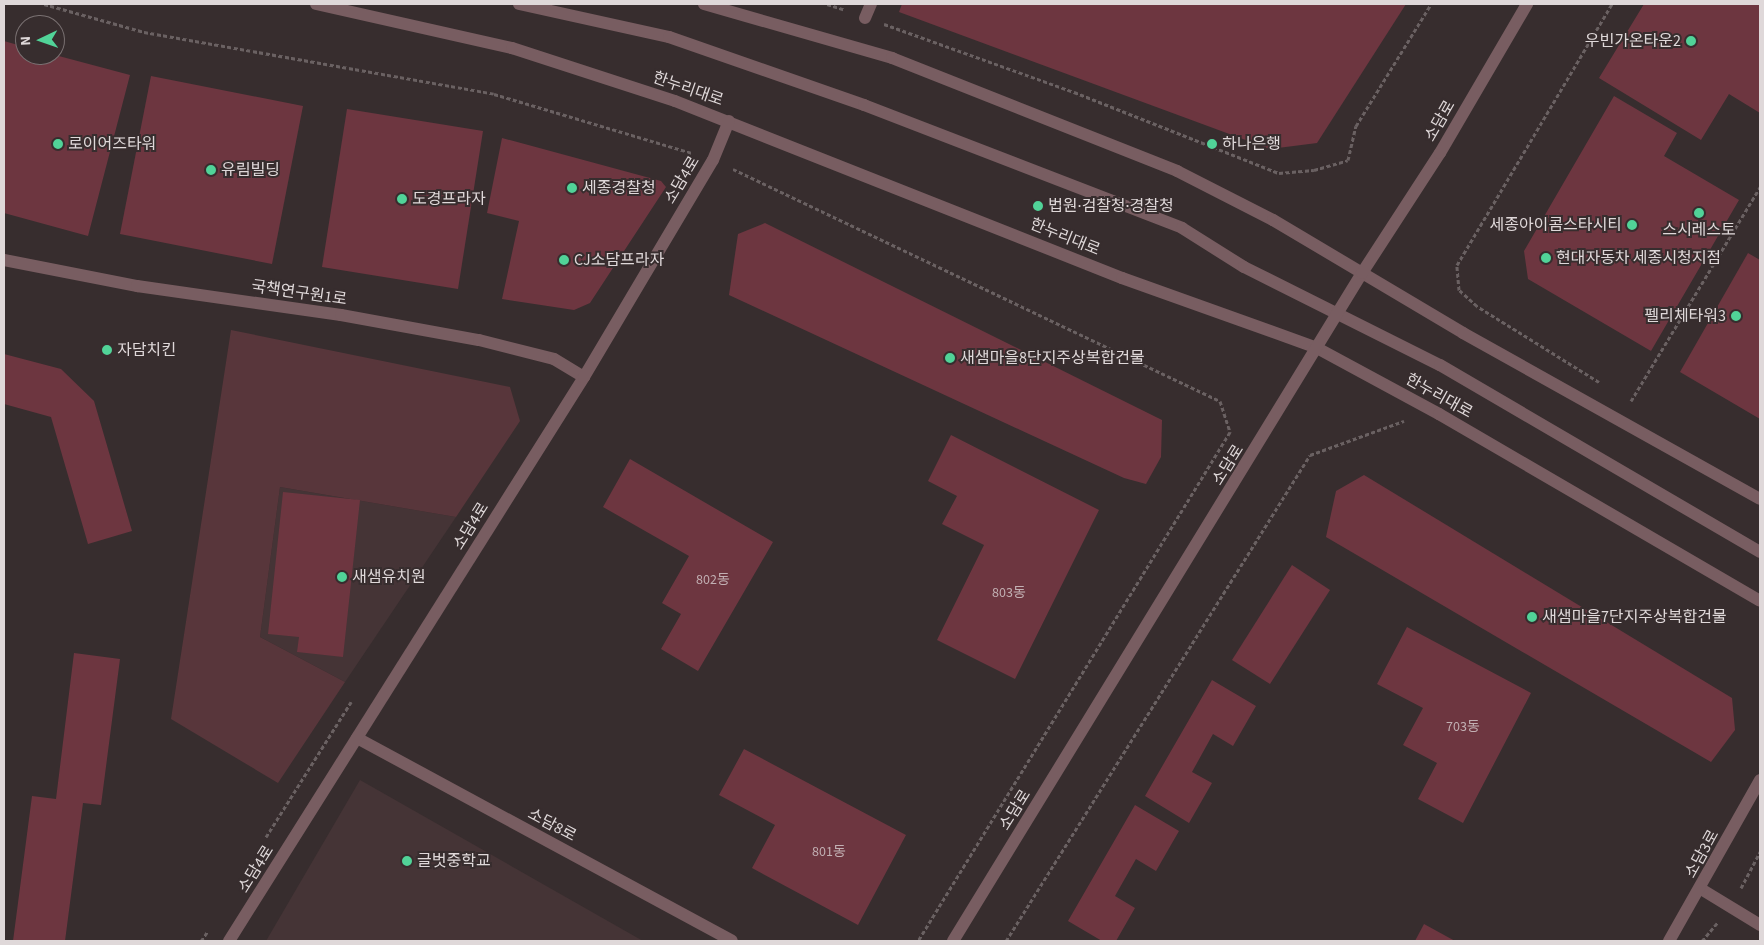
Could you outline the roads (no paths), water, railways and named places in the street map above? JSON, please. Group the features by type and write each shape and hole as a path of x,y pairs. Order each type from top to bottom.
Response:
{"street":[{"name":"한누리대로","path":"316,4 512,48 728,121 1122,278 1316,348 1439,414 1760,601"},
{"path":"519,4 669,37 864,105 1182,228 1244,267 1440,365 1760,552"},
{"path":"704,4 892,58 1177,171 1273,220 1362,273 1760,499"},
{"path":"865,18 871,4"},
{"name":"소담로","path":"953,941 1362,273 1440,153 1527,4"},
{"name":"소담4로","path":"229,941 584,377 713,160 728,121"},
{"name":"국책연구원1로","path":"4,260 137,286 341,314 479,340 554,359 584,377"},
{"name":"소담8로","path":"357,738 732,941"},
{"name":"소담3로","path":"1669,941 1701,889 1760,780"},
{"path":"1701,889 1760,925"}],"place":[{"name":"우빈가온타운2","path":"1691,41"},
{"name":"로이어즈타워","path":"58,144"},
{"name":"하나은행","path":"1212,144"},
{"name":"유림빌딩","path":"211,170"},
{"name":"세종경찰청","path":"572,188"},
{"name":"도경프라자","path":"402,199"},
{"name":"법원·검찰청·경찰청","path":"1038,206"},
{"name":"스시레스토","path":"1699,213"},
{"name":"세종아이콤스타시티","path":"1632,225"},
{"name":"현대자동차 세종시청지점","path":"1546,258"},
{"name":"CJ소담프라자","path":"564,260"},
{"name":"펠리체타워3","path":"1736,316"},
{"name":"자담치킨","path":"107,350"},
{"name":"새샘마을8단지주상복합건물","path":"950,358"},
{"name":"새샘유치원","path":"342,577"},
{"name":"새샘마을7단지주상복합건물","path":"1532,617"},
{"name":"글벗중학교","path":"407,861"}]}
